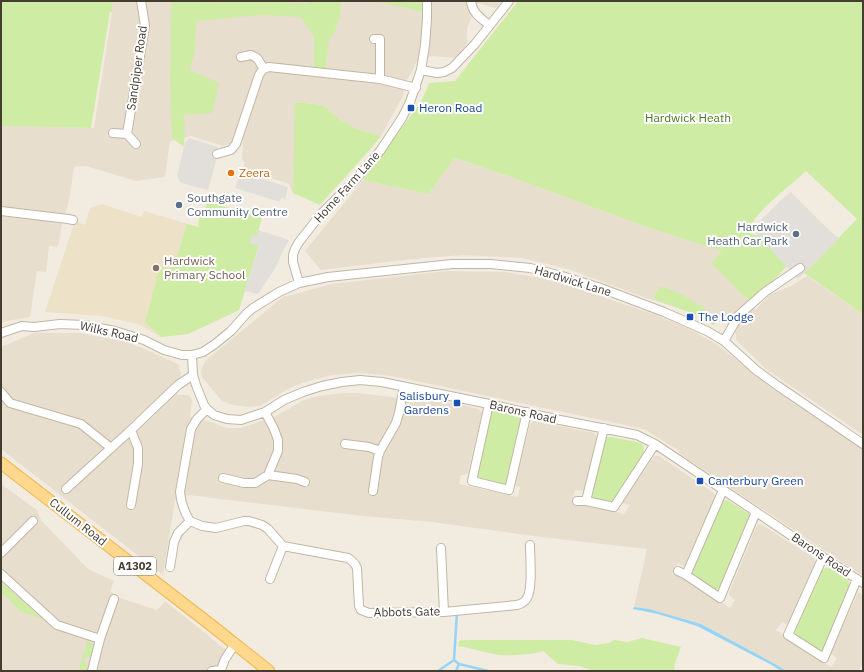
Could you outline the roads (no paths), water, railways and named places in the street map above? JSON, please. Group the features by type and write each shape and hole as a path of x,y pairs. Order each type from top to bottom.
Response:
{"main road":[{"name":"Cullum Road","path":"1,463 269,671"}],"street":[{"name":"Sandpiper Road","path":"127,134 145,26 141,1"},
{"name":"Home Farm Lane","path":"299,283 292,262 295,249 299,242 321,214 356,179 380,151 402,118 410,102 421,70 425,45 427,1"},
{"path":"471,1 474,12 489,25"},
{"path":"421,70 437,73 444,72 452,68 475,44 508,1"},
{"path":"374,39 380,39 380,79"},
{"path":"241,57 251,55 257,58 264,69"},
{"path":"216,154 231,150 236,144 257,80 261,71 269,67 380,79 416,88"},
{"path":"113,133 127,134 136,144"},
{"path":"1,211 73,220"},
{"name":"Hardwick Lane","path":"192,355 203,352 215,344 231,331 253,308 279,292 299,283 328,277 452,264 491,264 530,268 562,276 646,305 707,331 724,341 756,370 778,386 863,444"},
{"path":"724,341 738,315 765,292 800,268"},
{"name":"Wilks Road","path":"1,333 22,326 34,327 60,324 84,325 122,333 144,340 164,350 182,355 192,355"},
{"path":"192,355 193,375 204,405 207,409 197,419 191,429 180,492 185,513 190,521 202,526 216,528 244,520 258,523 268,529 283,546 270,579"},
{"path":"66,489 178,385 193,375"},
{"name":"Barons Road","path":"207,409 214,415 227,419 241,420 265,412 284,400 303,392 322,386 360,380 382,382 637,435 655,444 860,581"},
{"path":"373,491 378,457 396,423 404,387"},
{"path":"1,392 10,403 81,424 111,448"},
{"path":"489,404 468,481 512,491 526,412"},
{"path":"265,412 278,440 278,451 268,475"},
{"path":"586,501 604,428"},
{"path":"131,430 138,448 138,464 131,505"},
{"path":"345,444 370,447 380,451"},
{"path":"577,501 586,501 617,508 655,444"},
{"path":"223,478 244,483 255,482 268,475 297,479 305,482"},
{"path":"723,490 682,573 723,600 756,512"},
{"path":"1,553 33,521"},
{"path":"170,567 174,542 178,533 190,521"},
{"name":"Abbots Gate","path":"283,546 348,558 356,564 359,606 361,610 369,613 444,612 517,605 523,603 528,598 530,590 530,545"},
{"path":"441,548 444,612"},
{"path":"822,557 784,633 826,660 860,581"},
{"path":"1,574 57,625 100,639"},
{"path":"92,671 100,639 114,599"},
{"path":"212,671 221,670 225,659 235,644"}],"water":[{"path":"634,607 649,609 701,624 786,671 781,671 697,626 658,614 633,609"}],"waterway":[{"path":"454,660 457,612"},
{"path":"438,671 454,660 459,664 488,671"},
{"path":"456,671 459,664"}],"place":[{"name":"Heron Road","path":"411,108"},
{"name":"Zeera","path":"231,173"},
{"name":"Southgate Community Centre","path":"179,205"},
{"name":"Hardwick Heath Car Park","path":"796,234"},
{"name":"Hardwick Primary School","path":"156,268"},
{"name":"The Lodge","path":"690,317"},
{"name":"Salisbury Gardens","path":"457,403"},
{"name":"Canterbury Green","path":"700,481"}],"park label":[{"name":"Hardwick Heath","path":"688,118"}]}
